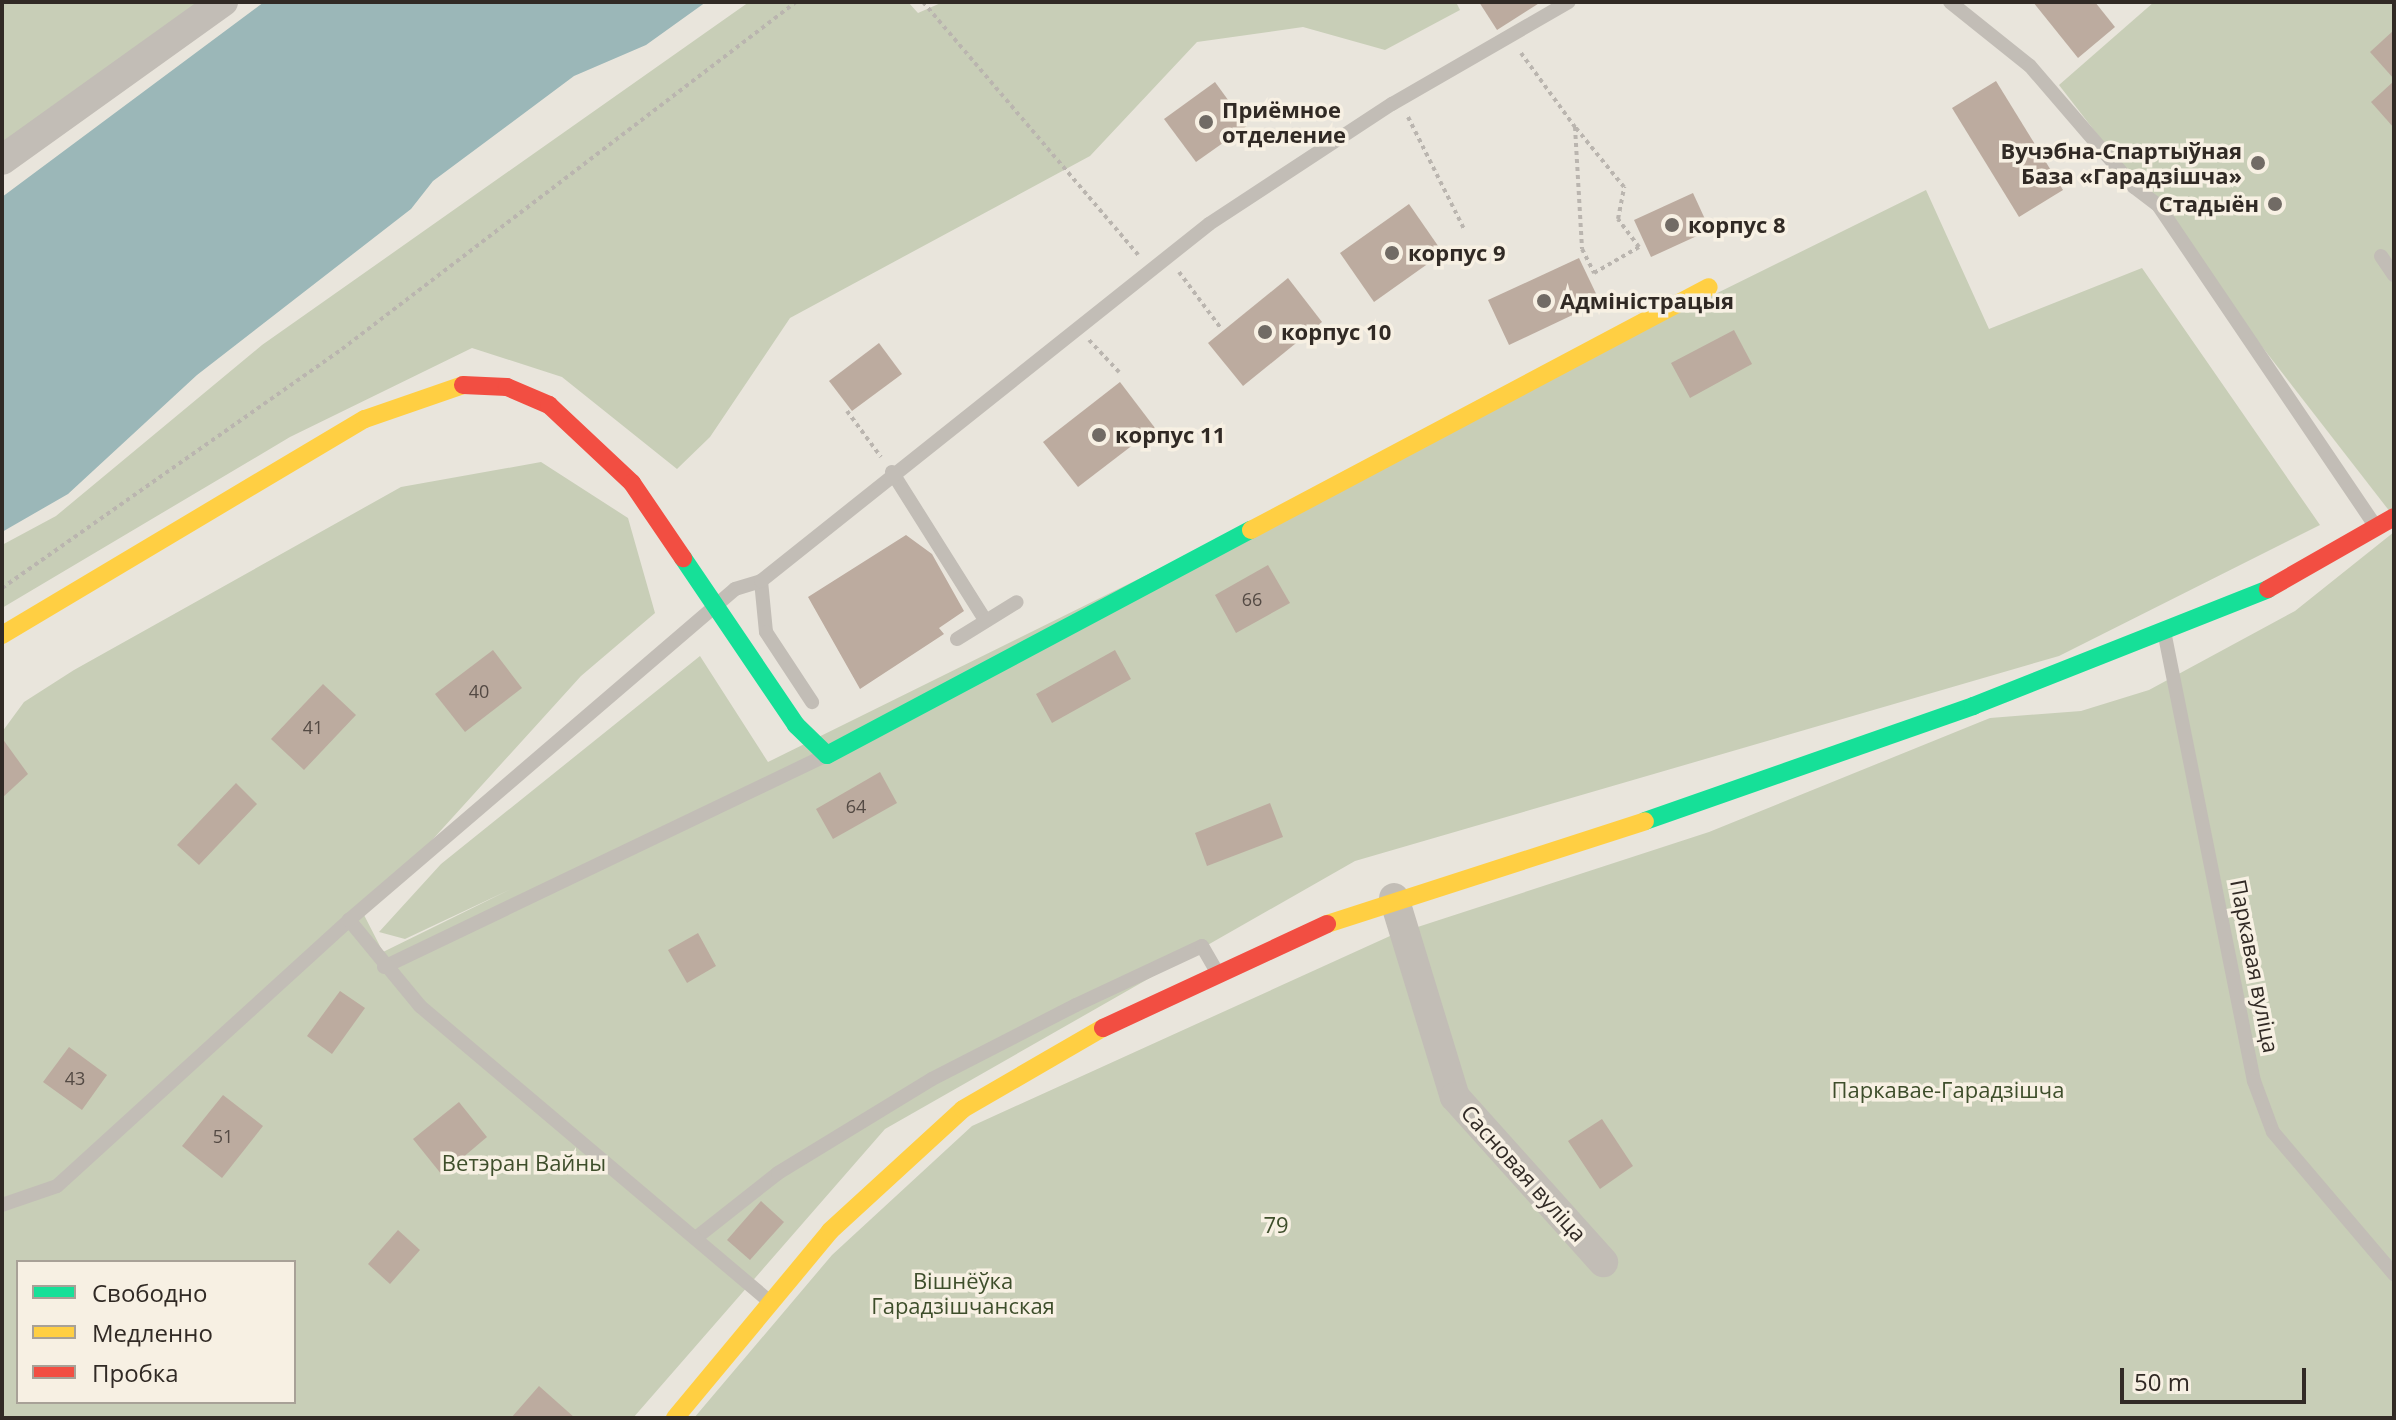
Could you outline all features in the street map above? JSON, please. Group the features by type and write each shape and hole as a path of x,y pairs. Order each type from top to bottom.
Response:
{"street":[{"path":"2,160 223,2"},
{"path":"2,635 365,419 426,392 480,384 528,394 596,445 662,523 796,725 827,755 1709,287"},
{"path":"681,1415 769,1301 830,1231 963,1109 1130,1013 1394,898 1591,840 1973,706 2163,624 2269,588 2394,517"},
{"name":"Сасновая вуліца","path":"1394,898 1455,1097 1603,1262"}],"lane":[{"path":"2,1205 57,1186 349,920 719,607 735,589 761,581 892,472 1150,269 1400,101 1569,2"},
{"path":"1955,4 2030,66 2134,187 2158,205 2377,528"},
{"path":"2381,256 2394,275"},
{"path":"892,472 986,621"},
{"path":"761,581 766,632 812,702"},
{"path":"957,639 1017,602"},
{"name":"Паркавая вуліца","path":"2163,624 2254,1081 2273,1132 2394,1274"},
{"path":"384,967 827,755"},
{"path":"349,920 384,967 420,1006 769,1301"},
{"path":"697,1237 778,1173 932,1079 1076,1005 1202,946 1218,974"}],"path":[{"path":"2,588 342,349 796,2"},
{"path":"923,2 1150,269"},
{"path":"1510,38 1575,127 1624,187 1618,219 1639,247 1594,273 1582,249 1575,127"},
{"path":"1400,101 1465,231"},
{"path":"1168,257 1220,327"},
{"path":"1077,327 1119,372"},
{"path":"847,411 892,472"}],"green space":[{"path":"2,2 203,2 2,154"},
{"path":"749,2 908,2 918,13 943,2 1456,2 1460,10 1385,50 1303,27 1197,42 1090,156 790,318 710,437 677,469 562,377 472,348 290,437 2,608 2,545 56,516 262,345"},
{"name":"Вучэбна-Спартыўная База «Гарадзішча»","path":"2154,2 2394,2 2394,517 2059,85"},
{"name":"Ветэран Вайны","path":"1926,190 1989,329 2142,268 2320,525 2059,656 1355,861 885,1129 633,1418 2,1418 2,732 24,702 74,670 401,487 541,462 628,518 655,613 581,676 364,915 383,952 511,889 405,939 379,932 441,864 700,656 768,762"},
{"name":"Паркавае-Гарадзішча","path":"2394,532 2394,1418 694,1418 832,1255 972,1126 1390,936 1709,832 1990,718 2081,711 2149,690 2295,611"}],"water":[{"path":"264,2 706,2 646,45 574,76 433,181 411,209 197,375 68,494 2,532 2,197"}],"building":[{"path":"1479,2 1541,2 1497,30"},
{"path":"2033,2 2095,2 2115,27 2078,58"},
{"path":"2394,30 2394,79 2370,52"},
{"path":"1996,81 2063,190 2019,217 1952,108"},
{"path":"2394,81 2394,128 2371,102"},
{"name":"Приёмное отделение","path":"1215,82 1247,126 1196,162 1164,119"},
{"name":"корпус 8","path":"1693,193 1710,230 1651,257 1634,220"},
{"name":"корпус 9","path":"1409,204 1443,253 1374,302 1340,253"},
{"name":"Адміністрацыя","path":"1579,258 1600,302 1509,345 1488,300"},
{"name":"корпус 10","path":"1288,278 1322,322 1243,386 1208,343"},
{"path":"1734,330 1752,364 1690,398 1671,363"},
{"path":"879,343 902,374 852,411 829,381"},
{"name":"корпус 11","path":"1120,382 1155,428 1078,487 1043,442"},
{"path":"906,535 932,554 964,611 939,628 944,634 860,689 808,597"},
{"path":"1268,565 1290,603 1236,633 1215,595"},
{"path":"493,650 522,688 465,732 435,694"},
{"path":"1115,650 1131,679 1052,723 1036,694"},
{"path":"323,684 356,715 304,770 271,739"},
{"path":"2,738 28,774 2,798"},
{"path":"880,772 897,803 833,839 816,809"},
{"path":"236,783 257,804 199,865 177,845"},
{"path":"1270,803 1283,837 1207,866 1195,833"},
{"path":"698,933 716,966 687,983 668,950"},
{"path":"340,991 365,1008 332,1054 307,1036"},
{"path":"69,1047 107,1075 82,1110 43,1082"},
{"path":"223,1095 263,1126 222,1178 182,1146"},
{"path":"459,1102 487,1137 442,1175 413,1139"},
{"path":"1602,1119 1633,1166 1600,1189 1568,1141"},
{"path":"761,1201 784,1222 750,1260 727,1240"},
{"path":"398,1230 420,1250 390,1284 368,1264"},
{"path":"539,1386 575,1418 511,1418"}],"traffic: fast":[{"path":"683,558 796,725 827,755 1251,530"},
{"path":"1645,821 1973,706 2268,589"}],"traffic: slow":[{"path":"1251,530 1709,287"},
{"path":"2,635 365,419 463,385"},
{"path":"1327,924 1645,821"},
{"path":"675,1418 830,1231 963,1109 1103,1028"}],"traffic: jam":[{"path":"463,385 507,387 549,405 632,483 683,558"},
{"path":"2268,589 2394,517"},
{"path":"1103,1028 1327,924"}],"place":[{"name":"Приёмное отделение","path":"1206,122"},
{"name":"Вучэбна-Спартыўная База «Гарадзішча»","path":"2258,163"},
{"name":"Стадыён","path":"2275,204"},
{"name":"корпус 8","path":"1672,225"},
{"name":"корпус 9","path":"1392,253"},
{"name":"Адміністрацыя","path":"1544,301"},
{"name":"корпус 10","path":"1265,332"},
{"name":"корпус 11","path":"1099,435"}],"park label":[{"name":"79","path":"1276,1225"},
{"name":"Вішнёўка Гарадзішчанская","path":"963,1292"}]}
